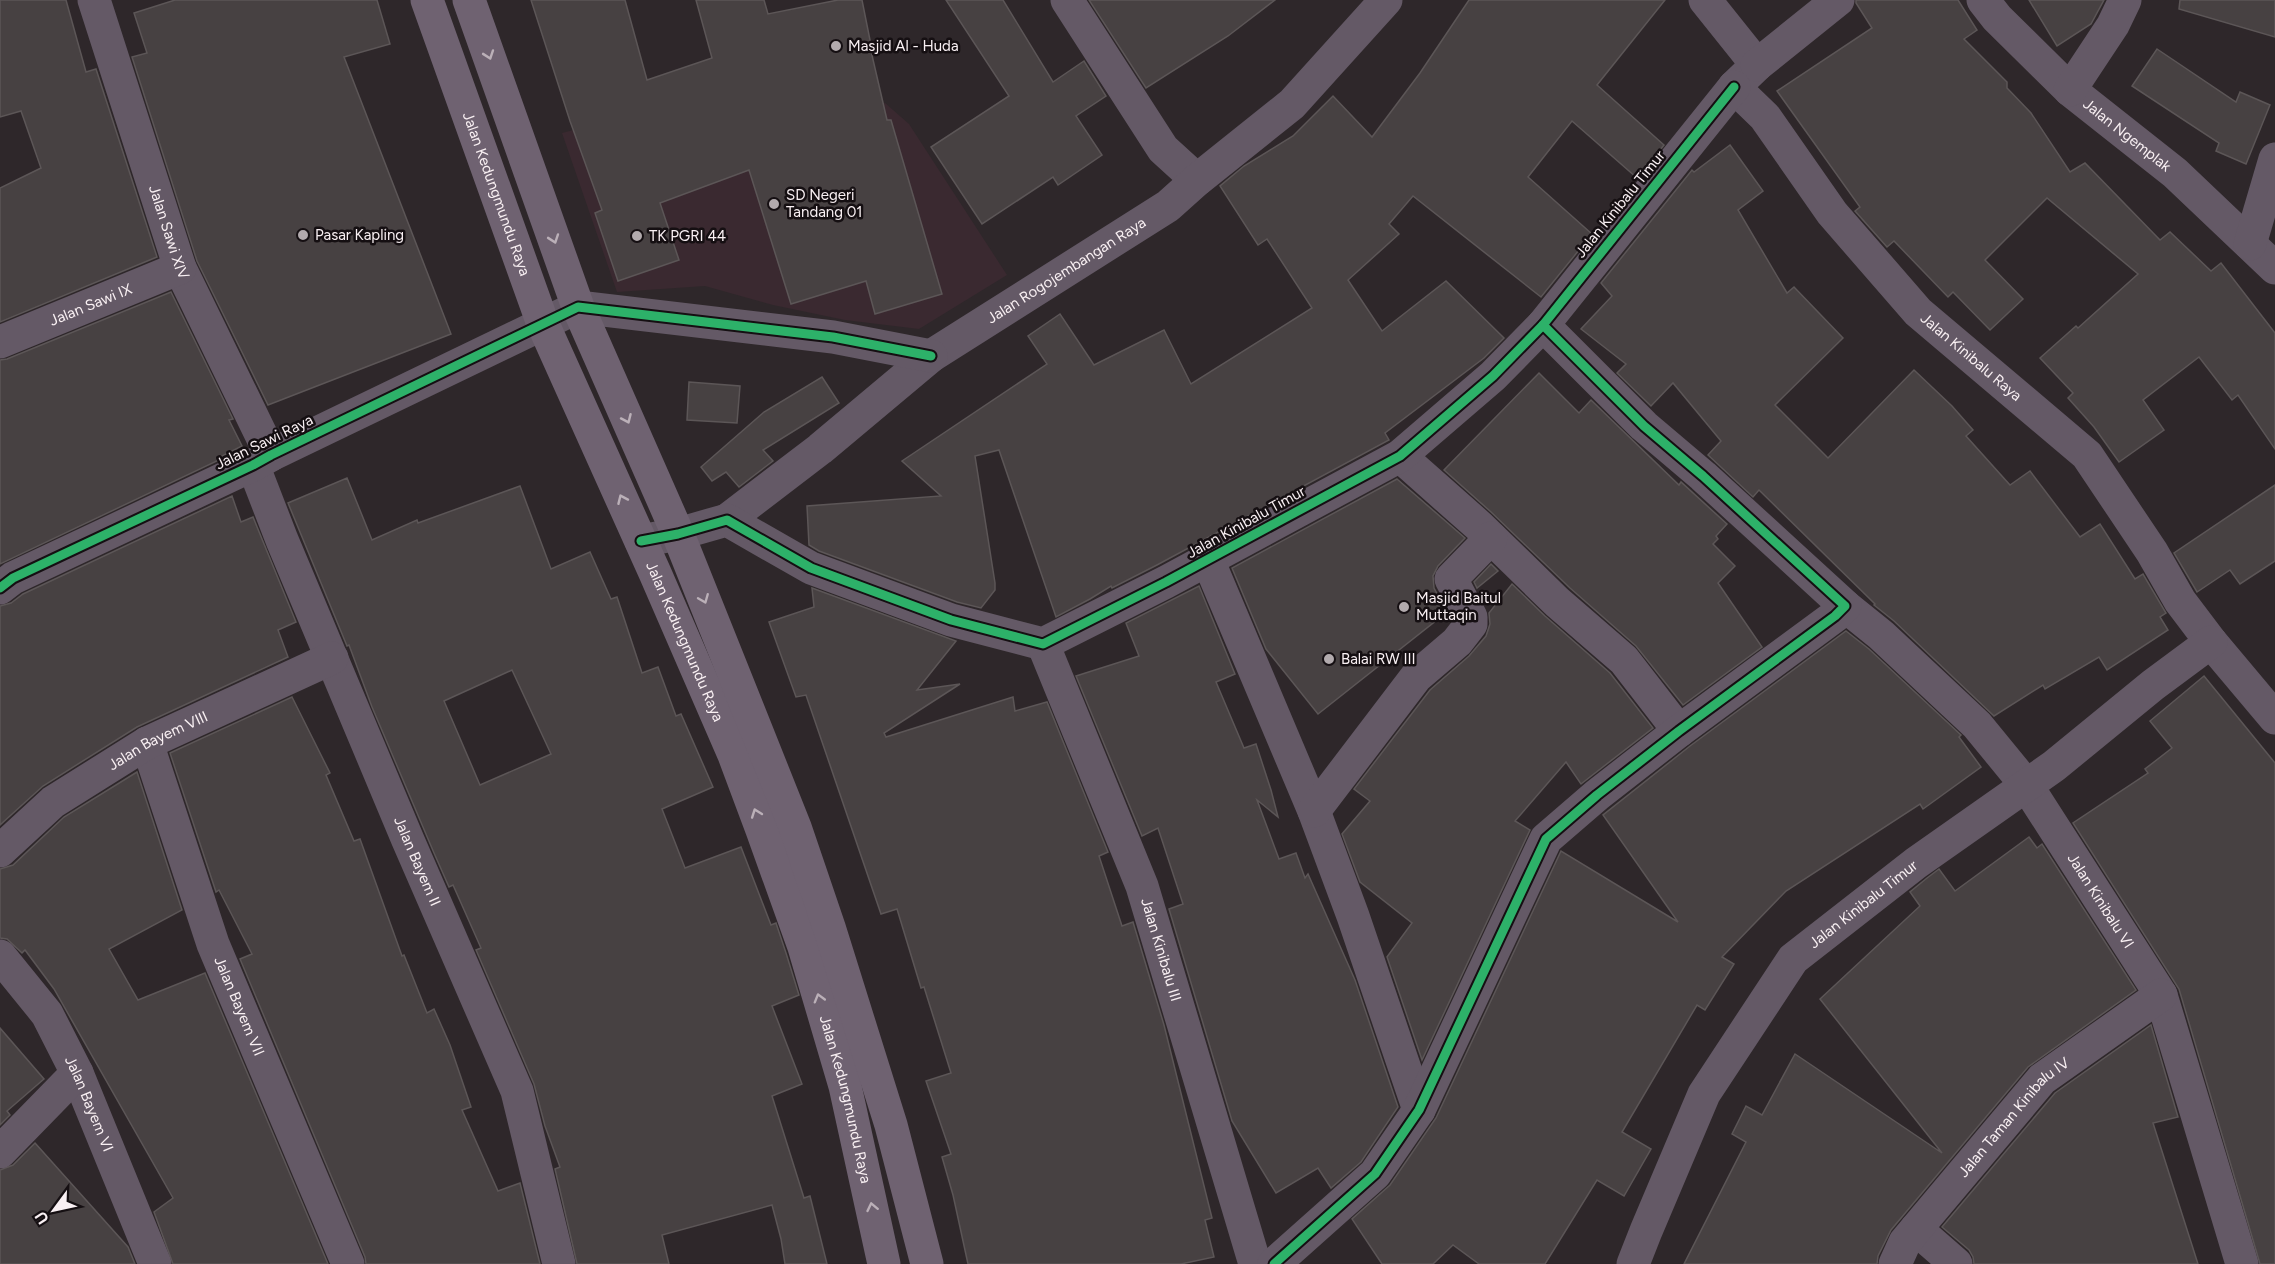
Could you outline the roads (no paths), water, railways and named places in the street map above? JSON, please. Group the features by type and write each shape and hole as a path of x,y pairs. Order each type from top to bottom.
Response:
{"main road":[{"name":"Jalan Kedungmundu Raya","path":"427,0 543,324 734,755 804,947 845,1086 884,1264"},
{"name":"Jalan Kedungmundu Raya","path":"469,0 578,307 678,534 795,827 891,1125 927,1264"}],"street":[{"name":"Jalan Sawi XIV","path":"94,0 180,268 262,460"},
{"path":"1067,0 1163,149 1197,180"},
{"name":"Jalan Rogojembangan Raya","path":"727,520 820,449 931,356 1168,206 1292,104 1386,0"},
{"path":"1705,0 1757,65"},
{"path":"1734,87 1757,65 1838,0"},
{"name":"Jalan Ngemplak","path":"1983,0 1997,18 2070,90 2175,173 2275,268"},
{"path":"2070,90 2113,25 2125,0"},
{"name":"Jalan Kinibalu Timur","path":"1043,644 1208,560 1400,456 1493,376 1543,325 1734,87"},
{"name":"Jalan Kinibalu Raya","path":"1734,87 1765,117 1832,213 1918,312 2087,455 2152,552 2180,601 2275,718"},
{"path":"2250,244 2275,159"},
{"name":"Jalan Sawi IX","path":"0,342 180,268"},
{"name":"Jalan Sawi Raya","path":"0,588 13,578 578,307"},
{"path":"578,307 833,337 931,356"},
{"name":"Jalan Kinibalu VI","path":"1543,325 1644,426 1703,476 1845,606 1881,635 1977,725 2027,786 2160,995 2242,1264"},
{"path":"1400,456 1491,538 1557,602 1624,660 1679,731"},
{"name":"Jalan Bayem II","path":"262,460 332,658 517,1091 560,1264"},
{"path":"641,541 678,534 727,520 811,568 951,620 1043,644"},
{"path":"1314,811 1416,677 1457,642 1471,624 1471,617 1451,579 1491,538"},
{"path":"1208,560 1314,811 1353,916 1419,1110"},
{"path":"1274,1264 1375,1174 1419,1110 1546,839 1597,795 1679,731 1835,616 1845,606"},
{"name":"Jalan Kinibalu Timur","path":"1634,1264 1704,1094 1793,959 1916,863 2054,766 2153,685 2211,642"},
{"name":"Jalan Kinibalu III","path":"1043,644 1142,886 1255,1264"},
{"name":"Jalan Bayem VIII","path":"0,851 53,802 147,743 332,658"},
{"name":"Jalan Bayem VII","path":"147,743 213,944 348,1264"},
{"name":"Jalan Bayem VI","path":"0,956 47,1014 77,1073 155,1264"},
{"name":"Jalan Taman Kinibalu IV","path":"1895,1264 1905,1242 2042,1079 2160,995"},
{"path":"0,1152 77,1073"},
{"path":"1916,1229 1956,1264"}],"place":[{"name":"Masjid Al - Huda","path":"836,46"},
{"name":"SD Negeri Tandang 01","path":"774,204"},
{"name":"Pasar Kapling","path":"303,235"},
{"name":"TK PGRI 44","path":"637,236"},
{"name":"Masjid Baitul Muttaqin","path":"1404,607"},
{"name":"Balai RW III","path":"1329,659"}]}
